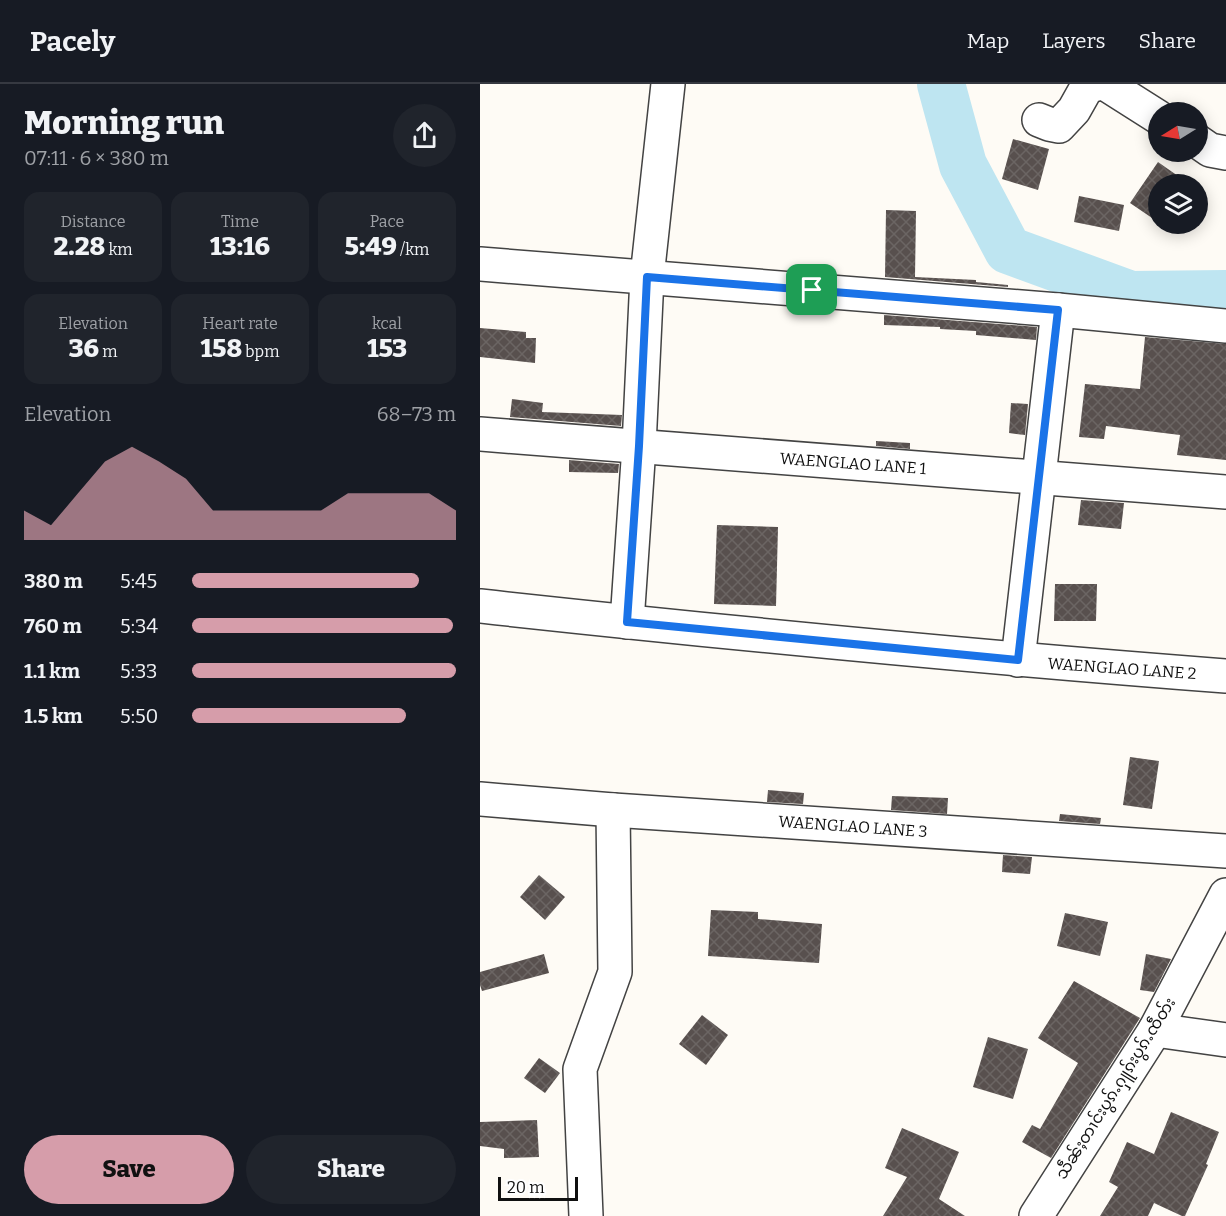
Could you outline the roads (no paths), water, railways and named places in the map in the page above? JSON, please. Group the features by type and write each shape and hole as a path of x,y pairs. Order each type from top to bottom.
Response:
{"street":[{"path":"627,622 647,277 668,84"},
{"path":"1039,120 1059,126 1074,110 1087,87 1097,84"},
{"path":"1106,84 1148,111"},
{"path":"1208,149 1226,153"},
{"path":"480,264 1058,310 1226,327"},
{"path":"1018,660 1058,310"},
{"name":"WAENGLAO LANE 1","path":"480,434 1226,492"},
{"name":"WAENGLAO LANE 2","path":"480,606 1018,660 1226,676"},
{"name":"WAENGLAO LANE 3","path":"480,799 613,810 1226,850"},
{"path":"586,1216 580,1069 615,972 613,810"},
{"name":"သဵၼ်ႈတၢင်းပွၵ်ႉႁူၵ်းပွၵ်ႉၸဵတ်း","path":"1036,1216 1155,1030 1226,895"},
{"path":"1155,1030 1226,1040"}],"waterway":[{"path":"941,84 963,165 1008,250 1131,295 1226,294"}]}
